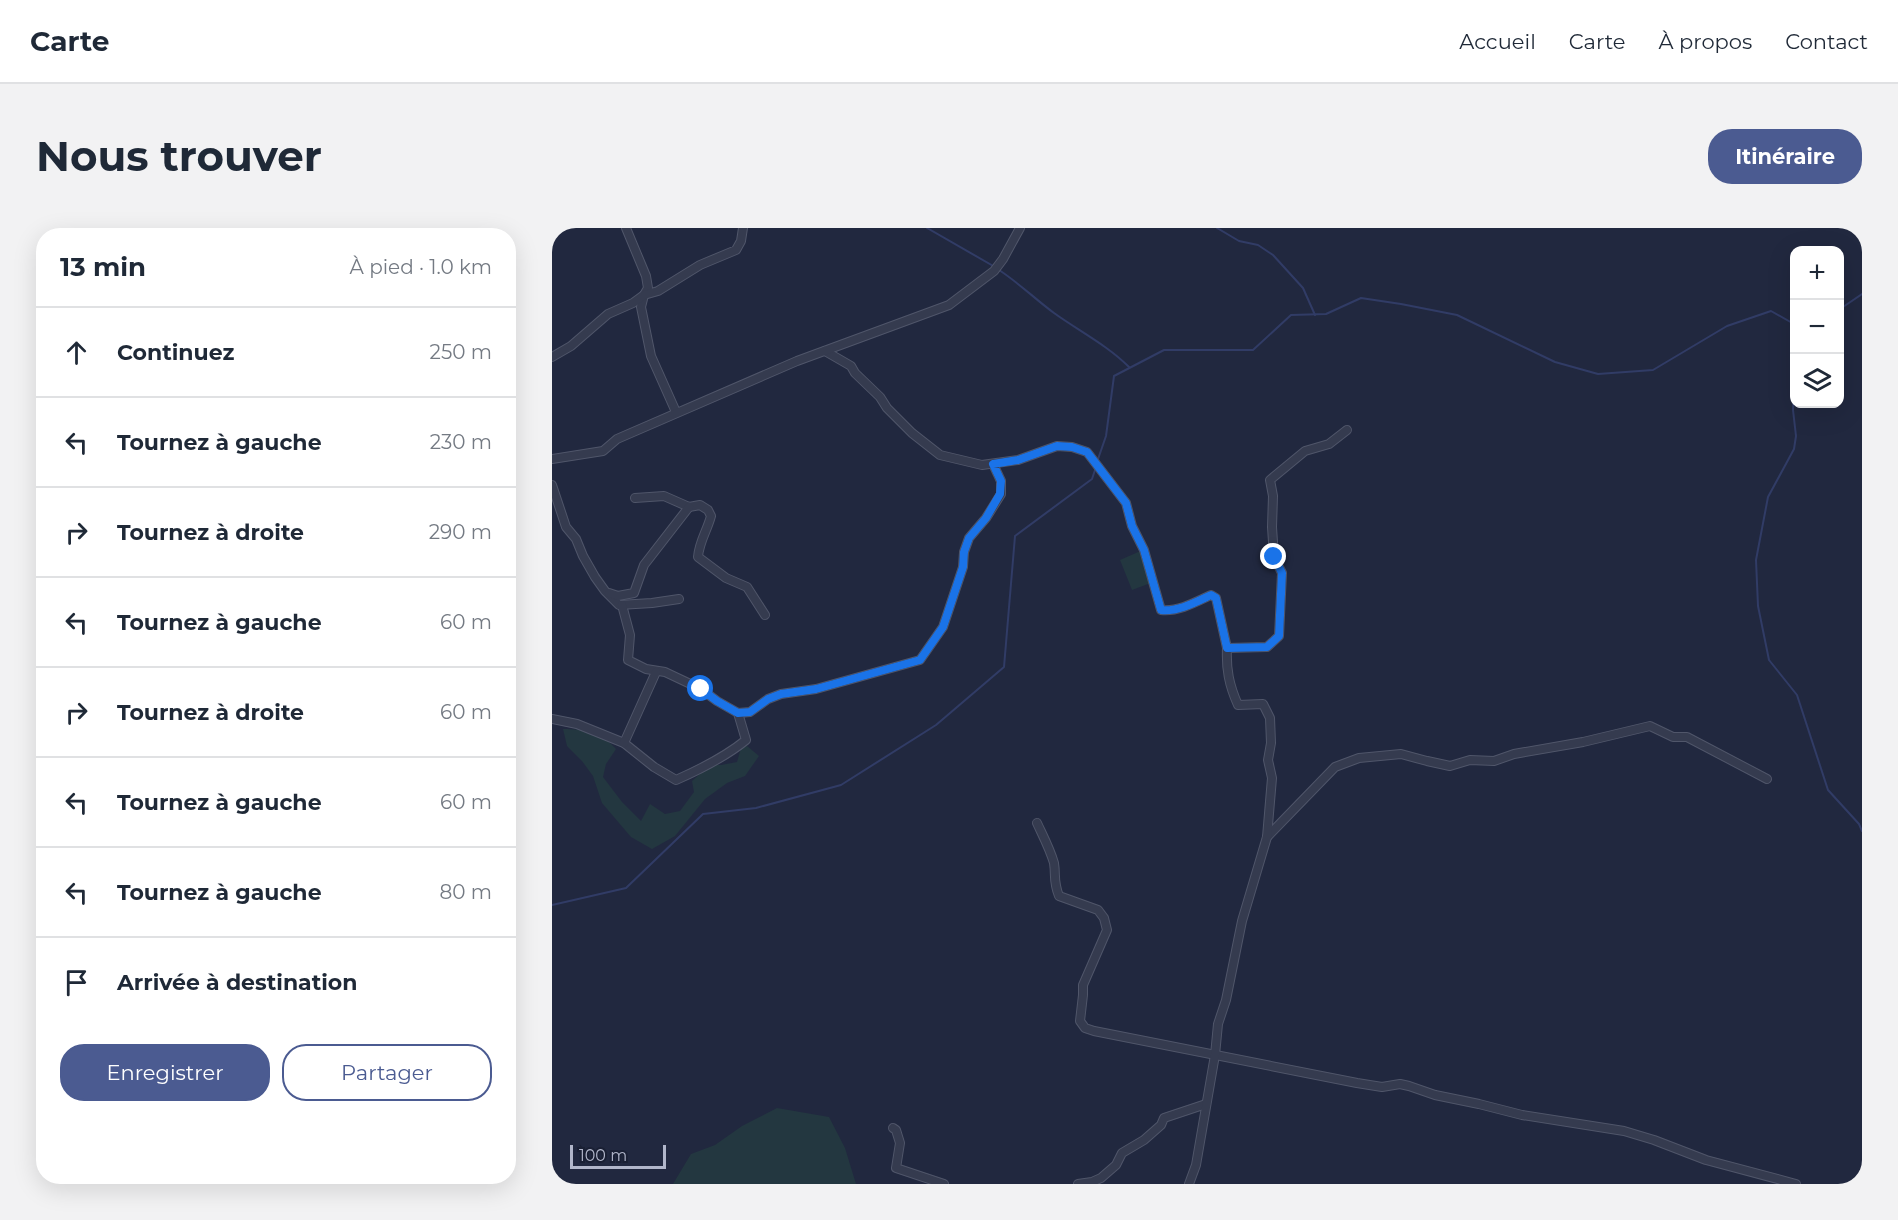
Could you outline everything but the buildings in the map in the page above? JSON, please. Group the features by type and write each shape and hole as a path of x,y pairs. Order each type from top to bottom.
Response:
{"street":[{"path":"626,228 646,276 648,288 641,307 651,356 676,412"},
{"path":"552,357 571,346 608,314 633,303 644,295 658,291 700,265 736,250 741,241 743,228"},
{"path":"552,459 603,451 617,439 676,412 797,361 949,305 994,271 1020,228"},
{"path":"825,351 851,366 855,373 880,397 887,408 912,433 940,455 982,465 1018,460 1057,446 1072,447 1087,452 1126,503 1132,526 1144,550 1161,610 1192,604 1211,595 1216,598 1227,648 1226,668 1230,687 1238,705 1263,704 1270,718 1271,743 1268,760 1272,778 1267,837 1242,921 1226,1000 1218,1024 1215,1055 1196,1165 1189,1184"},
{"path":"1227,648 1267,647 1279,636 1282,573 1274,557 1273,496 1270,480 1305,451 1329,444 1347,430"},
{"path":"622,605 630,635 628,660 631,663 656,672 665,672 701,689 738,713 750,712 768,699 781,694 816,689 920,660 943,627 963,567 964,552 969,538 986,518 1000,494 1001,481 993,464"},
{"path":"552,485 566,527 576,539 583,556 605,591 619,604 679,598"},
{"path":"635,498 664,496 689,507 700,505 708,510 711,516 699,546 698,557 726,578 747,587 765,615"},
{"path":"605,591 618,596 634,593 644,565 689,507"},
{"path":"624,743 656,672"},
{"path":"552,719 577,724 624,743 654,767 676,780 701,769 746,740 738,713"},
{"path":"1267,837 1335,767 1359,758 1401,754 1450,765 1470,759 1494,761 1514,754 1583,742 1650,726 1673,737 1687,736 1767,779"},
{"path":"1037,823 1048,844 1054,865 1054,884 1059,896 1098,910 1104,918 1107,930 1083,985 1080,1021 1085,1028 1382,1087 1400,1084 1435,1095 1522,1115 1624,1131 1706,1160 1796,1184"},
{"path":"1078,1184 1101,1178 1116,1165 1122,1153 1144,1140 1161,1125 1164,1118 1206,1104"},
{"path":"893,1128 896,1130 900,1143 896,1168 944,1184"}],"shaded area":[{"path":"1145,549 1156,581 1132,590 1120,560"},
{"path":"563,729 598,735 616,749 606,764 603,777 622,802 641,821 650,804 665,814 680,811 694,792 692,781 710,765 737,762 741,748 747,746 759,756 745,776 727,783 705,799 675,836 652,849 631,837 602,803 593,776 567,746"},
{"path":"777,1108 829,1117 845,1148 856,1184 673,1184 691,1154 715,1145 742,1126"}],"waterway":[{"path":"927,228 995,267"},
{"path":"1217,228 1239,241 1258,245 1273,255 1303,288 1315,315"},
{"path":"999,270 1054,313 1112,352 1129,367"},
{"path":"1844,306 1862,294"},
{"path":"1097,462 1106,436 1114,376 1164,350 1253,350 1291,315 1326,314 1361,298 1457,315 1555,362 1598,374 1653,370 1727,326 1771,311 1790,322"},
{"path":"1793,408 1796,436 1794,449 1768,497 1756,560 1758,606 1769,660 1797,695 1828,790 1859,824 1862,831"},
{"path":"552,905 626,888 703,814 756,808 841,785 936,725 1004,667 1015,536 1092,479 1096,467"}],"route":[{"path":"701,689 738,713 750,712 768,699 781,694 816,689 920,660 943,627 956,592 969,538 986,518 1000,494 1001,481 993,464 1018,460 1057,446 1072,447 1087,452 1126,503 1132,526 1144,550 1161,610 1192,604 1211,595 1216,598 1227,648 1267,647 1279,636 1282,573 1274,557"}]}
